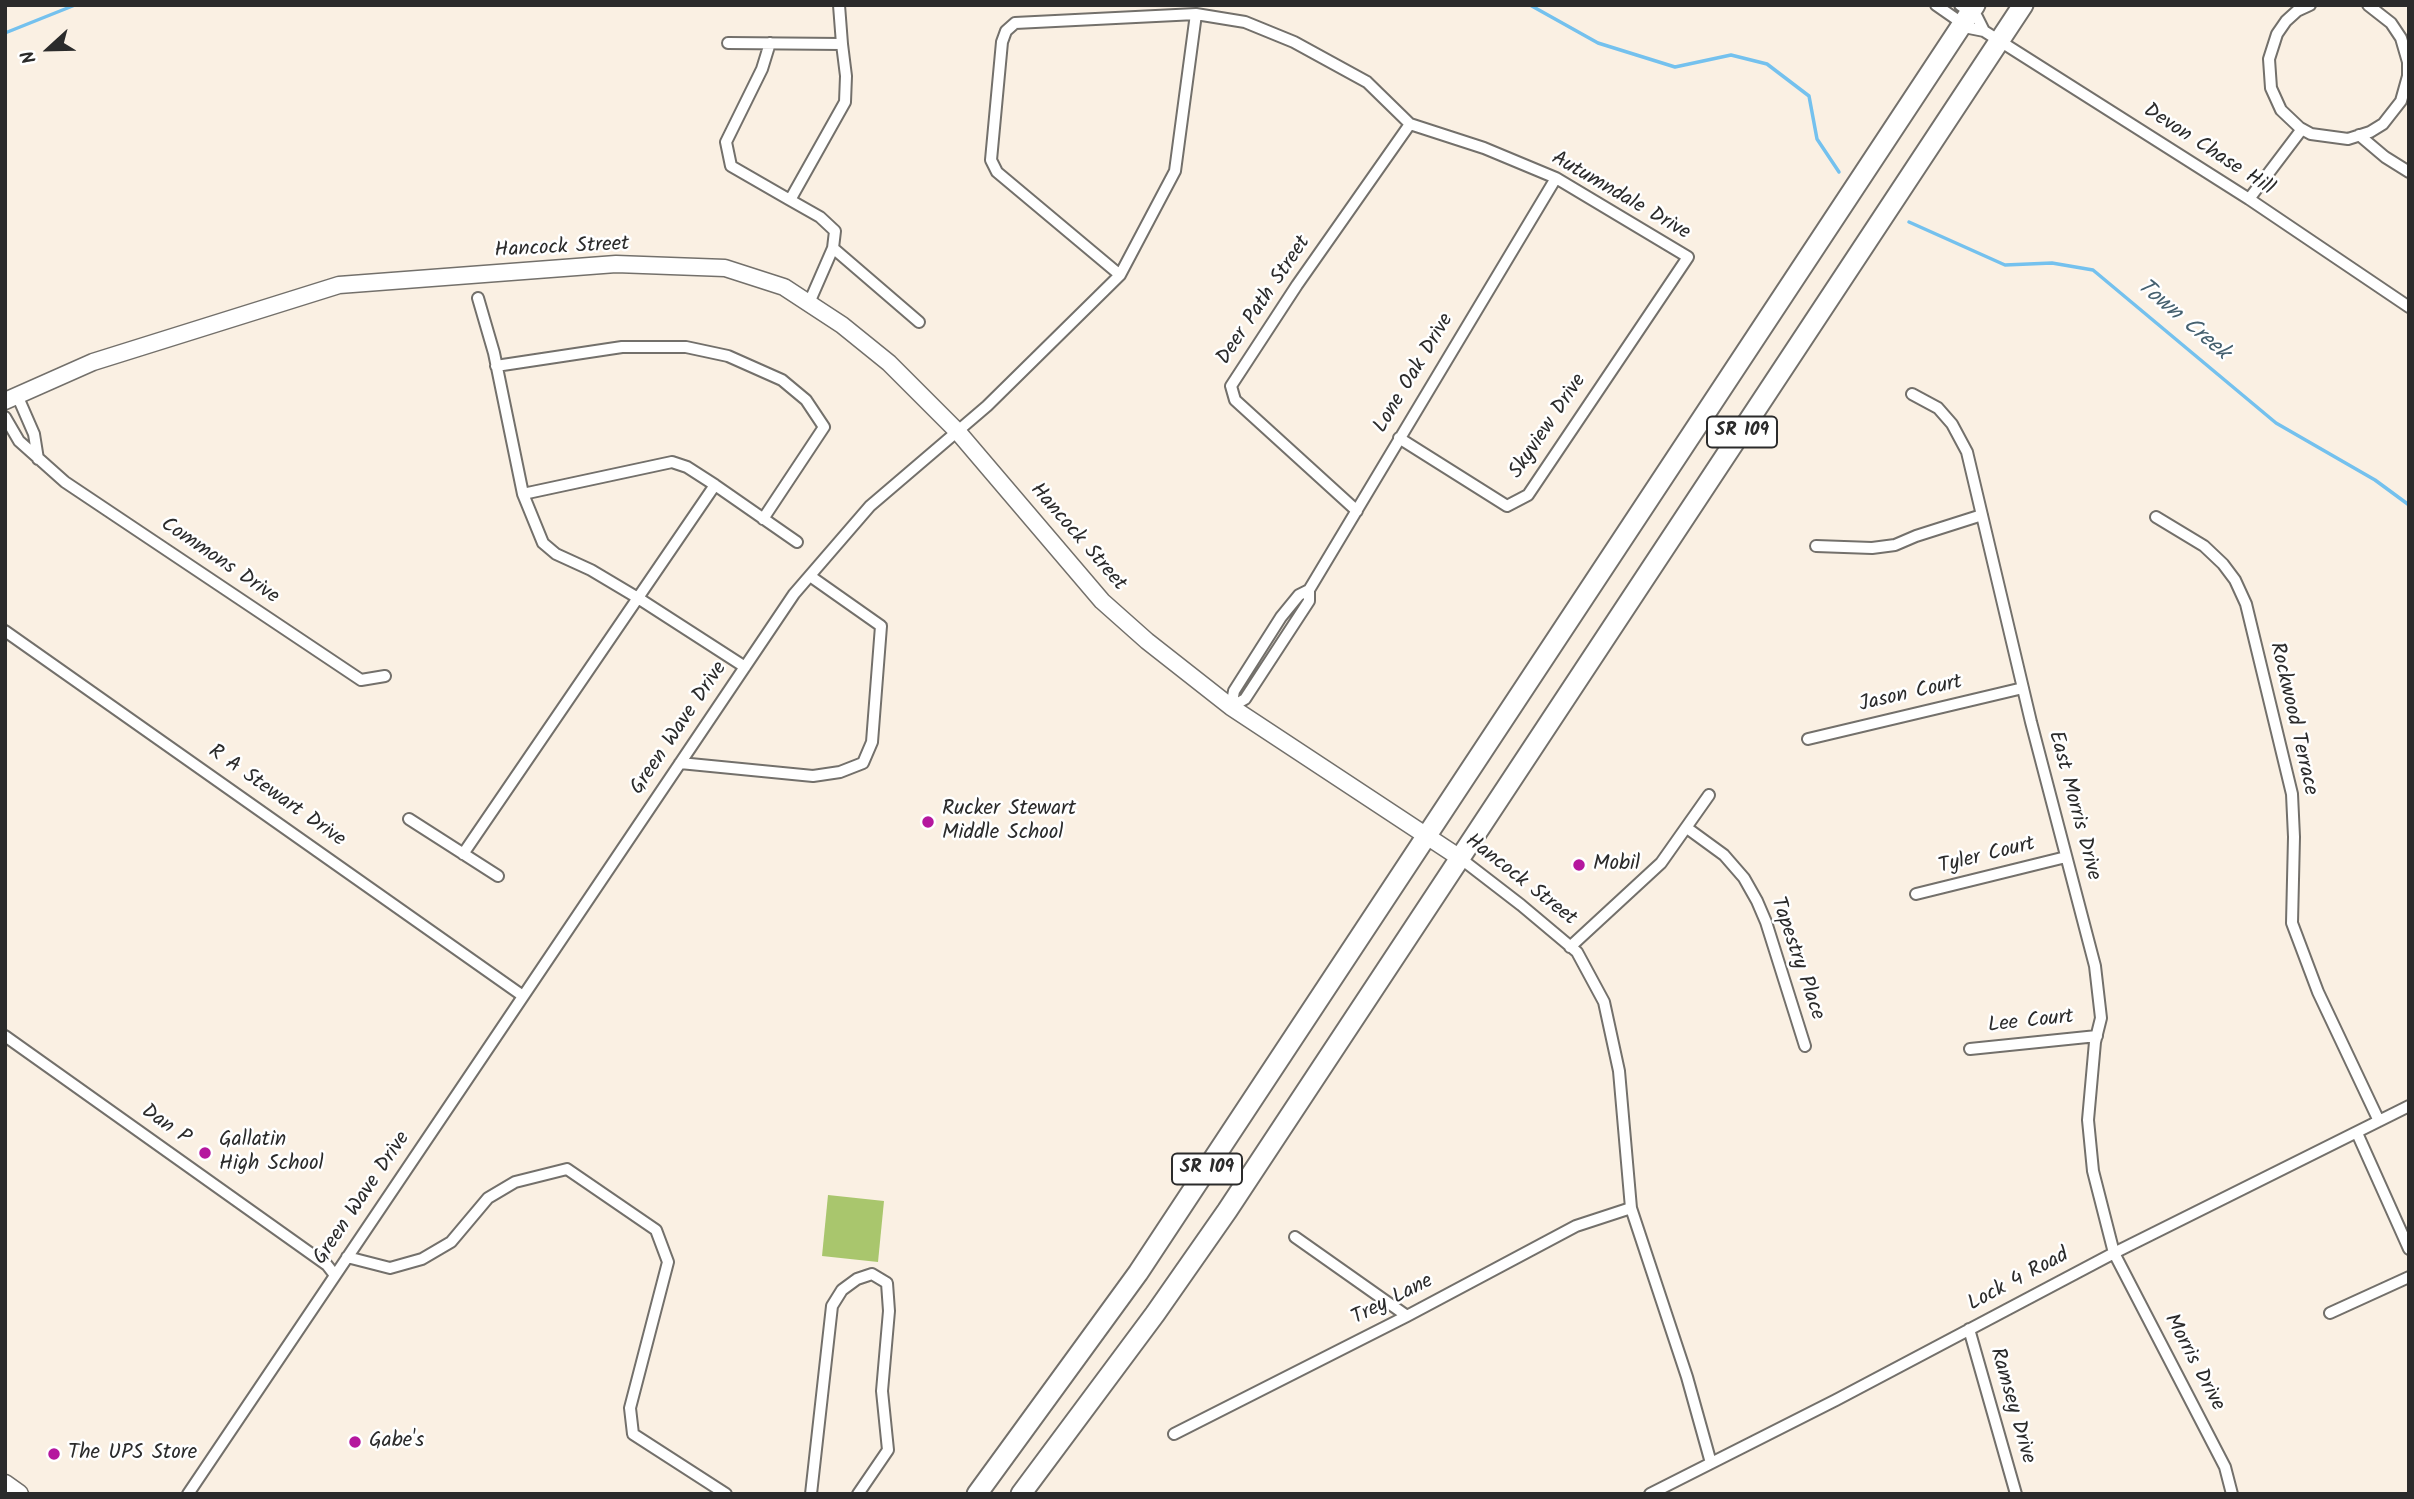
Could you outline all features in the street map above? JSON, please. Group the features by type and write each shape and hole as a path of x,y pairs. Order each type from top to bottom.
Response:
{"highway":[{"name":"SR 109","path":"1021,1494 1155,1314 1227,1211 1460,858 1992,36 2023,5"},
{"name":"SR 109","path":"977,1494 1138,1273 1967,12"}],"main road":[{"path":"5,1484 19,1494"}],"street":[{"path":"790,200 845,102 846,76 839,5"},
{"name":"Devon Chase Hill","path":"1936,5 1967,12 1969,27 1992,36 2249,199 2409,307"},
{"path":"2310,5 2298,11 2277,34 2269,59 2271,88 2281,110 2302,129 2311,134 2348,139 2383,124 2401,101 2409,76 2408,59 2401,38 2375,7"},
{"name":"Autumndale Drive","path":"1120,275 997,172 991,160 1002,42 1006,31 1015,23 1196,14 1245,22 1325,58 1367,82 1410,124 1484,148 1556,178 1688,257"},
{"name":"Green Wave Drive","path":"188,1494 331,1269 347,1257 794,594 870,506 958,432 1120,275 1175,171 1196,14"},
{"path":"729,43 842,44"},
{"path":"770,43 762,69 726,142 731,166 820,217 835,231 833,248 809,303"},
{"name":"Deer Path Street","path":"1357,511 1235,400 1231,386 1297,285 1410,124"},
{"path":"2249,199 2302,129"},
{"path":"2359,135 2385,157 2409,172"},
{"name":"Lone Oak Drive","path":"1231,706 1245,699 1309,601 1310,590 1556,178"},
{"path":"833,248 919,322"},
{"name":"Skyview Drive","path":"1399,438 1507,506 1528,495 1688,257"},
{"name":"Hancock Street","path":"11,398 93,362 339,285 616,264 725,268 784,288 809,303 842,325 889,363 958,432 1102,601 1147,641 1231,706 1460,858 1577,952 1604,1002 1619,1071 1631,1208 1687,1377 1711,1463"},
{"path":"478,298 496,366 523,494 543,543 556,554 591,570 638,598 745,667"},
{"path":"496,366 622,347 686,347 728,356 782,380 806,400 824,427 763,519"},
{"name":"East Morris Drive","path":"1912,394 1938,408 1952,424 1968,452 2023,688 2095,966 2101,1018 2088,1120 2093,1171 2113,1253"},
{"path":"11,398 34,434 38,459"},
{"name":"Commons Drive","path":"5,417 19,441 65,482 361,680 385,676"},
{"path":"523,494 672,462 687,467 797,542"},
{"path":"463,854 715,485"},
{"path":"1816,545 1872,548 1895,545 1982,515"},
{"name":"Rockwood Terrace","path":"2157,517 2204,546 2223,564 2235,580 2246,604 2292,794 2292,923 2318,992 2379,1121"},
{"path":"680,763 813,776 840,772 863,763 872,742 881,626 810,576"},
{"name":"R A Stewart Drive","path":"5,631 523,996"},
{"name":"Jason Court","path":"1808,739 2023,688"},
{"path":"1570,947 1657,867 1709,795"},
{"path":"409,819 498,876"},
{"name":"Tapestry Place","path":"1687,828 1724,855 1744,878 1757,901 1805,1046"},
{"name":"Tyler Court","path":"1916,894 2066,858"},
{"name":"Lee Court","path":"1969,1049 2097,1036"},
{"name":"Dan P","path":"5,1037 331,1269"},
{"name":"Lock 4 Road","path":"1650,1494 2113,1253 2409,1106"},
{"path":"2357,1133 2409,1249"},
{"path":"347,1257 390,1268 422,1259 451,1242 488,1198 515,1182 568,1169 656,1230 668,1262 630,1408 633,1434 726,1494"},
{"name":"Trey Lane","path":"1174,1434 1407,1316 1576,1226 1631,1208"},
{"path":"1295,1237 1407,1316"},
{"name":"Morris Drive","path":"2113,1253 2225,1467 2232,1494"},
{"path":"811,1494 832,1306 842,1290 857,1279 872,1274 887,1283 889,1311 882,1391 888,1450 858,1494"},
{"path":"2330,1313 2409,1277"},
{"name":"Ramsey Drive","path":"1969,1329 2016,1494"}],"green space":[{"path":"828,1195 884,1201 878,1262 822,1256"}],"waterway":[{"name":"Town Creek","path":"5,33 75,5"},
{"name":"Town Creek","path":"1530,5 1598,43 1675,67 1731,55 1767,64 1809,96 1817,139 1839,172"},
{"name":"Town Creek","path":"1909,222 2005,265 2052,263 2093,270 2276,423 2375,480 2409,505"}],"place":[{"name":"Rucker Stewart Middle School","path":"928,822"},
{"name":"Mobil","path":"1579,865"},
{"name":"Gallatin High School","path":"205,1153"},
{"name":"Gabe's","path":"355,1442"},
{"name":"The UPS Store","path":"54,1454"}]}
